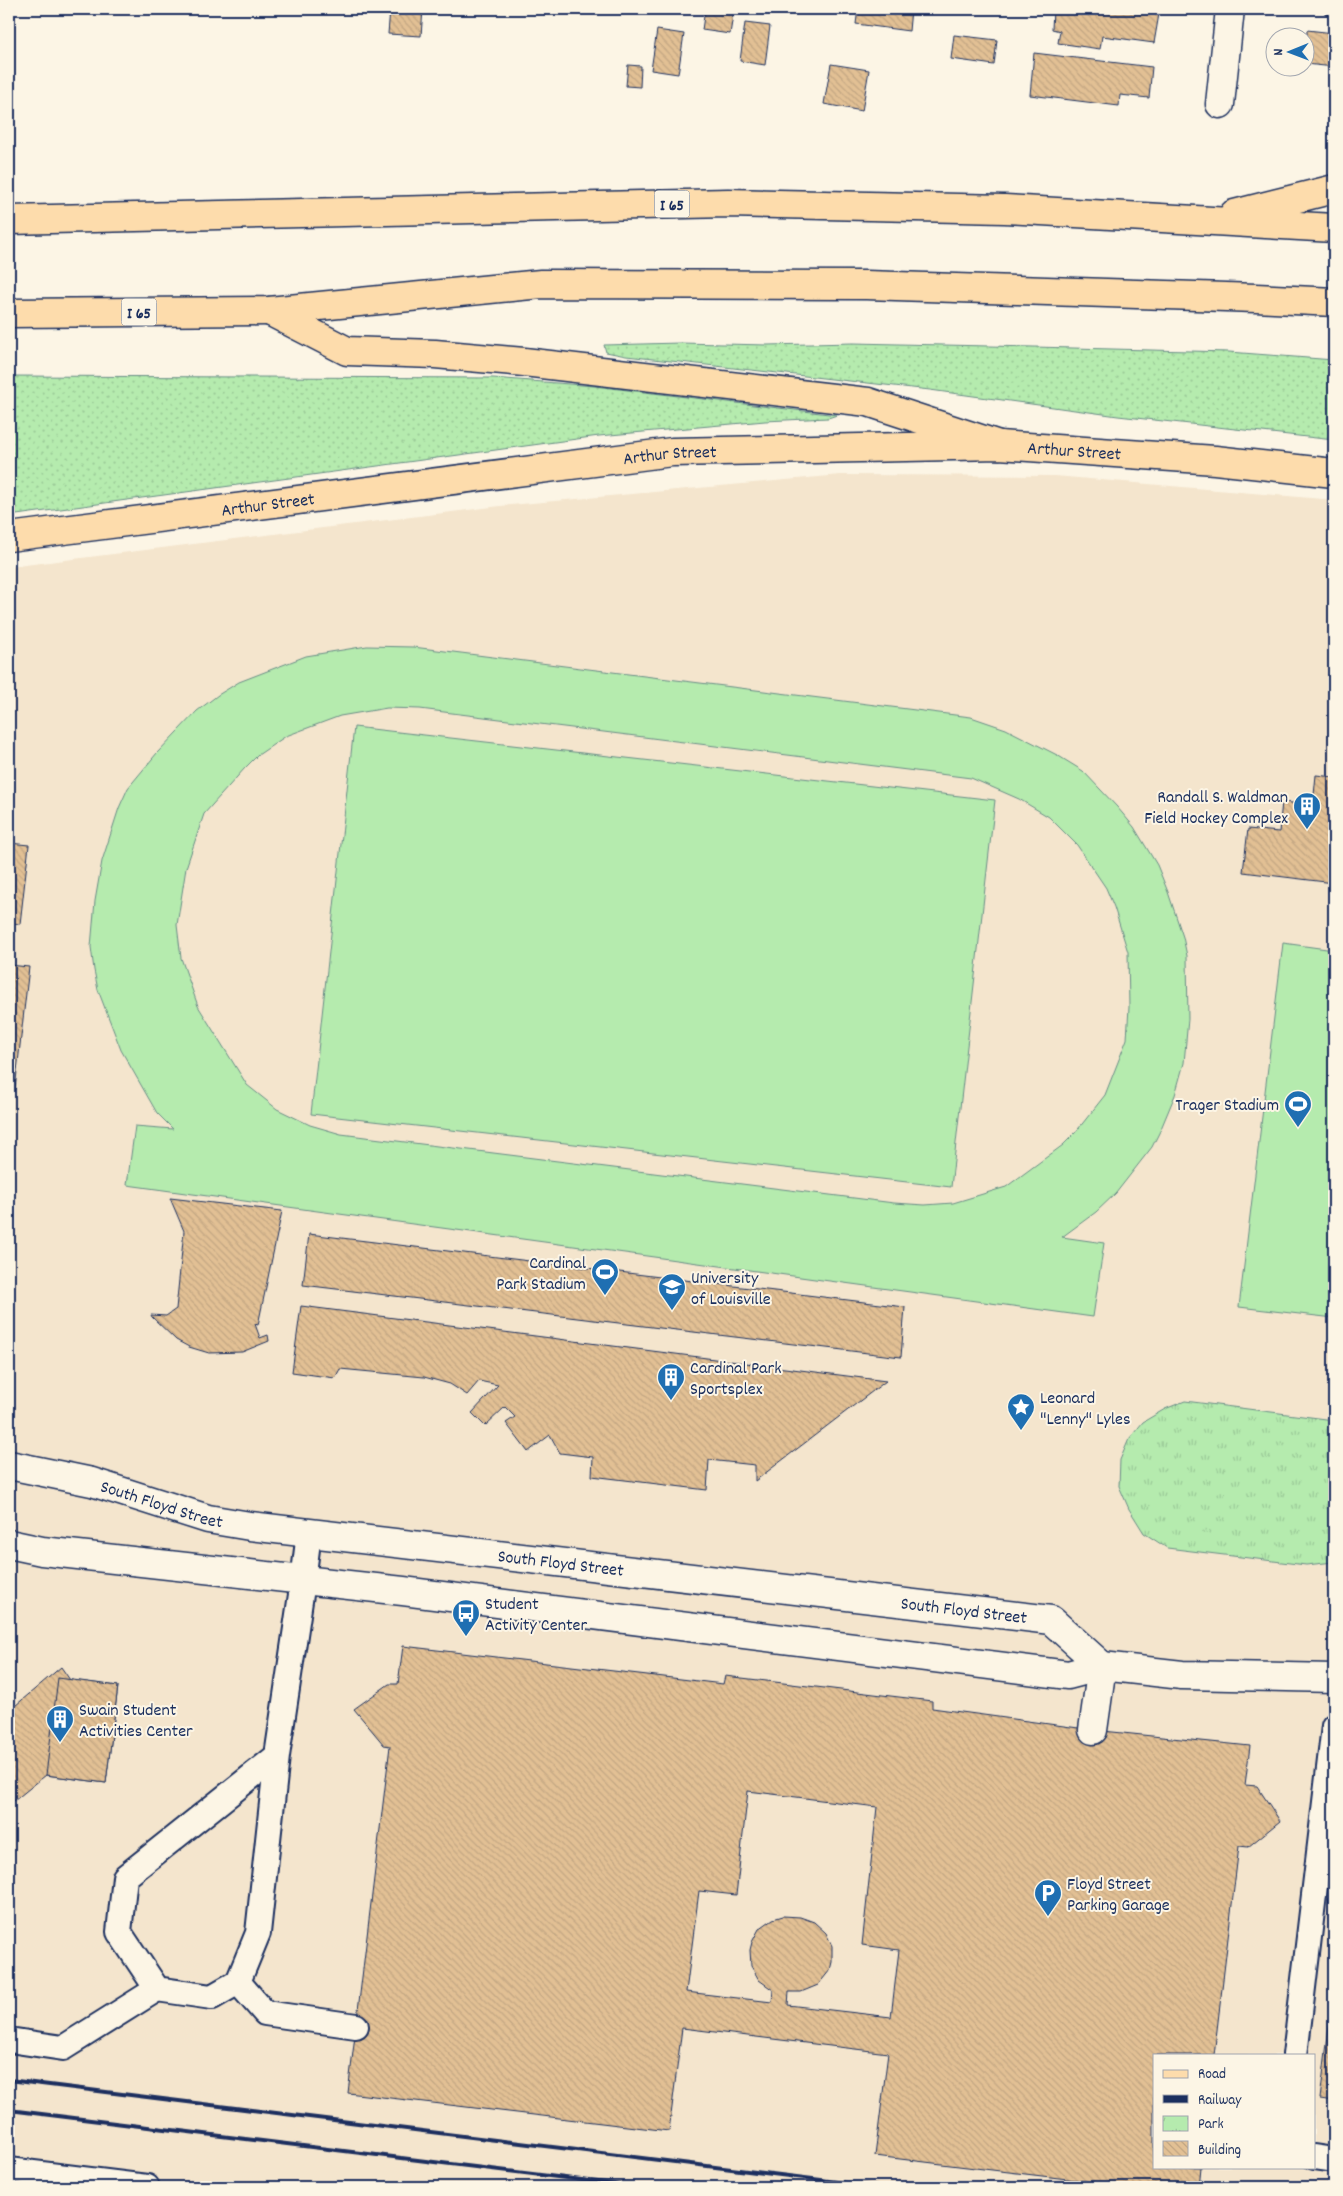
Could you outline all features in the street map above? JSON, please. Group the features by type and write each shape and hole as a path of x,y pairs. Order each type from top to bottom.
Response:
{"main road":[{"path":"1209,220 1334,189"},
{"name":"I 65","path":"9,220 728,202 1005,209 1334,228"},
{"name":"I 65","path":"9,313 269,311 541,284 866,285 1334,302"},
{"path":"269,311 347,351 435,354 524,362 868,402 999,445"},
{"name":"Arthur Street","path":"9,537 672,452 999,445 1215,460 1334,473"}],"street":[{"path":"1220,104 1230,9"},
{"name":"South Floyd Street","path":"9,1465 92,1482 208,1518 309,1533 1051,1620 1102,1666"},
{"path":"9,1544 42,1551 412,1592 1041,1673 1068,1675 1102,1666 1182,1674 1334,1678"},
{"path":"1093,1730 1102,1666"}],"lane":[{"path":"9,2040 63,2048 157,1990 212,1997 238,1982 258,1933 277,1756 309,1533"},
{"path":"1295,2054 1334,1726"},
{"path":"157,1990 119,1932 125,1877 277,1756"},
{"path":"238,1982 265,2013 356,2026"},
{"path":"1316,2157 1334,2160"},
{"path":"9,2170 147,2187"}],"shaded area":[{"name":"University of Louisville","path":"840,475 1055,476 1334,500 1334,2187 9,2187 9,567 500,506"}],"green space":[{"path":"680,343 767,345 853,343 1229,352 1334,360 1334,440 1118,416 930,390 626,356 606,352 604,345"},
{"path":"9,376 493,378 594,386 837,415 828,418 765,421 599,436 9,516"},
{"path":"367,646 413,647 971,717 1006,729 1057,755 1083,771 1134,827 1157,865 1183,937 1187,956 1188,1019 1184,1063 1175,1095 1160,1131 1152,1147 1116,1193 1096,1212 1062,1237 1104,1243 1093,1317 127,1185 135,1126 173,1129 157,1113 121,1050 98,990 94,970 91,947 95,901 102,861 119,808 128,788 157,753 197,711 239,682 306,656","holes":["387,708 420,709 971,778 1019,799 1049,817 1077,845 1106,888 1128,952 1129,1007 1127,1039 1105,1095 1063,1145 1006,1187 953,1203 925,1205 894,1203 341,1134 310,1125 277,1109 247,1085 198,1006 181,958 177,925 186,868 204,814 258,755 286,736 340,716"]},
{"path":"354,727 995,800 951,1187 311,1114"},
{"name":"Trager Stadium","path":"1283,943 1334,950 1334,1318 1239,1307"},
{"path":"1185,1401 1334,1420 1334,1562 1306,1565 1167,1548 1144,1533 1129,1509 1119,1486 1120,1460 1129,1439 1143,1422 1165,1409"}],"building":[{"path":"390,9 423,9 421,36 388,34"},
{"path":"705,9 734,9 730,34 702,30"},
{"path":"858,9 911,9 909,31 856,24"},
{"path":"1053,9 1121,9 1159,14 1154,43 1102,36 1100,49 1058,43 1060,31 1052,29"},
{"path":"1325,9 1334,9 1334,15 1325,14"},
{"path":"745,23 770,26 765,65 740,61"},
{"path":"657,30 684,34 678,74 651,70"},
{"path":"1316,31 1334,33 1334,67 1316,65"},
{"path":"954,35 997,40 994,65 951,59"},
{"path":"1034,53 1152,67 1149,98 1120,95 1119,106 1030,95"},
{"path":"831,64 869,70 862,111 824,104"},
{"path":"628,65 641,66 640,87 626,86"},
{"name":"Randall S. Waldman Field Hockey Complex","path":"1316,775 1334,777 1334,883 1243,872 1248,829 1279,832 1282,802 1313,805"},
{"path":"9,843 29,845 20,924 9,923"},
{"path":"9,965 29,967 15,1089 9,1088"},
{"path":"170,1198 282,1211 258,1325 255,1324 260,1338 268,1335 269,1341 242,1352 209,1353 189,1347 176,1340 152,1317 151,1315 166,1316 176,1309 184,1231"},
{"name":"Cardinal Park Stadium","path":"309,1234 905,1307 901,1357 303,1285"},
{"name":"Cardinal Park Sportsplex","path":"301,1306 886,1381 755,1481 755,1465 709,1460 707,1490 592,1476 593,1457 560,1453 550,1435 528,1452 506,1423 515,1417 505,1407 485,1426 472,1413 498,1385 479,1381 467,1395 450,1384 424,1377 340,1369 335,1378 292,1372"},
{"name":"Floyd Street Parking Garage","path":"403,1646 723,1684 725,1676 932,1701 932,1708 1093,1730 1250,1746 1245,1785 1257,1786 1280,1821 1248,1847 1239,1846 1214,2054 1153,2054 1153,2168 1201,2168 1199,2187 1134,2187 875,2156 888,2053 682,2028 669,2131 348,2093 390,1746 384,1745 354,1709 389,1684 398,1684","holes":["748,1791 877,1807 862,1945 899,1950 891,2017 788,2005 789,1992 801,1992 818,1985 830,1970 832,1962 832,1946 826,1933 814,1922 800,1917 783,1916 773,1919 759,1929 752,1942 750,1950 751,1966 759,1980 773,1990 772,2002 686,1992 699,1891 736,1895"]},
{"name":"Swain Student Activities Center","path":"61,1667 70,1680 118,1686 106,1783 46,1775 9,1805 9,1711"},
{"path":"58,1678 118,1686 106,1783 46,1775"},
{"path":"1334,1987 1334,2101 1320,2099"}],"railway":[{"path":"9,2080 878,2187"},
{"path":"9,2110 639,2187"}],"place":[{"name":"Randall S. Waldman Field Hockey Complex","path":"1307,830"},
{"name":"Trager Stadium","path":"1298,1128"},
{"name":"Cardinal Park Stadium","path":"605,1296"},
{"name":"University of Louisville","path":"672,1311"},
{"name":"Cardinal Park Sportsplex","path":"671,1401"},
{"name":"Leonard \"Lenny\" Lyles","path":"1021,1431"},
{"name":"Student Activity Center","path":"466,1637"},
{"name":"Swain Student Activities Center","path":"60,1743"},
{"name":"Floyd Street Parking Garage","path":"1048,1917"}]}
